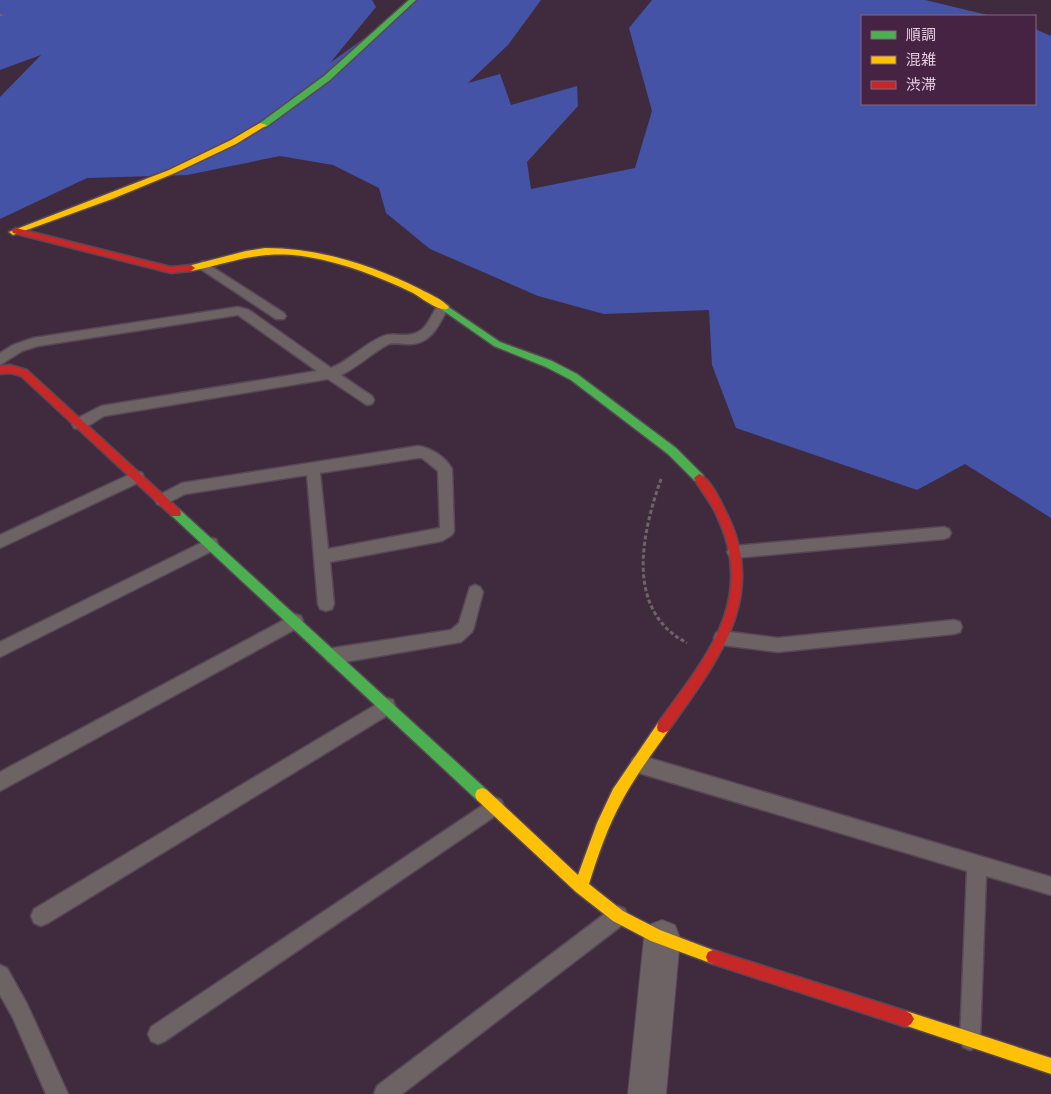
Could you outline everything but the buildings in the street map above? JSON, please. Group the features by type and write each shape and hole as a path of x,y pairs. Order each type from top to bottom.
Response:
{"street":[{"path":"0,236 154,180 233,142 270,121 339,69 413,0"},
{"path":"16,231 171,270 189,269 257,252 280,251 321,258 379,276 422,293 500,346 545,362 569,374 674,452 705,484 720,505 735,552 737,565 735,598 729,623 711,657 619,794 610,812 581,887"},
{"path":"0,370 10,369 24,373 333,656 581,887 618,916 656,936 744,968 1051,1066"},
{"path":"647,1094 662,938"}],"lane":[{"path":"204,265 280,316"},
{"path":"79,424 100,412 330,374 348,366 385,340 392,338 412,340 427,334 443,306"},
{"path":"0,360 26,343 238,311 245,313 367,400"},
{"path":"162,500 182,489 418,452 426,453 445,469 447,531 442,535 321,557"},
{"path":"313,469 326,604"},
{"path":"0,542 137,477"},
{"path":"735,552 944,534"},
{"path":"0,650 210,544"},
{"path":"333,656 455,637 466,627 475,592"},
{"path":"0,782 295,621"},
{"path":"722,638 751,643 778,644 954,627"},
{"path":"41,916 387,706"},
{"path":"639,764 1051,886"},
{"path":"158,1034 495,806"},
{"path":"970,1040 977,864"},
{"path":"385,1094 618,916"},
{"path":"0,975 20,1011 57,1094"}],"path":[{"path":"0,15 5,15"},
{"path":"674,452 654,498 644,538 642,564 647,594 654,613 665,629 711,657"}],"shaded area":[{"path":"0,0 372,0 376,7 330,63 417,0 541,0 508,45 468,83 500,74 511,105 577,86 578,106 527,162 531,189 635,168 652,111 629,28 652,0 925,0 988,15 861,15 861,105 1036,105 1036,29 1051,36 1051,518 965,464 917,490 736,428 712,365 709,310 604,314 538,296 430,249 386,213 379,188 333,165 280,156 187,175 87,178 0,219 0,97 41,55 0,70"}],"traffic: fast":[{"path":"263,125 327,78 413,0"},
{"path":"444,307 497,344 549,364 574,377 672,451 699,478"},
{"path":"176,513 482,795"}],"traffic: slow":[{"path":"13,232 172,172 263,125"},
{"path":"191,268 265,251 308,254 358,267 383,276 427,296 444,307"},
{"path":"581,887 597,839 612,805 628,777 663,727"},
{"path":"482,795 581,887 618,916 656,936 713,957"},
{"path":"906,1019 1051,1066"}],"traffic: jam":[{"path":"16,231 171,270 191,268"},
{"path":"0,370 10,369 24,373 176,513"},
{"path":"663,727 718,647 732,615 736,594 737,573 729,533 722,513 699,478"},
{"path":"713,957 906,1019"}]}
